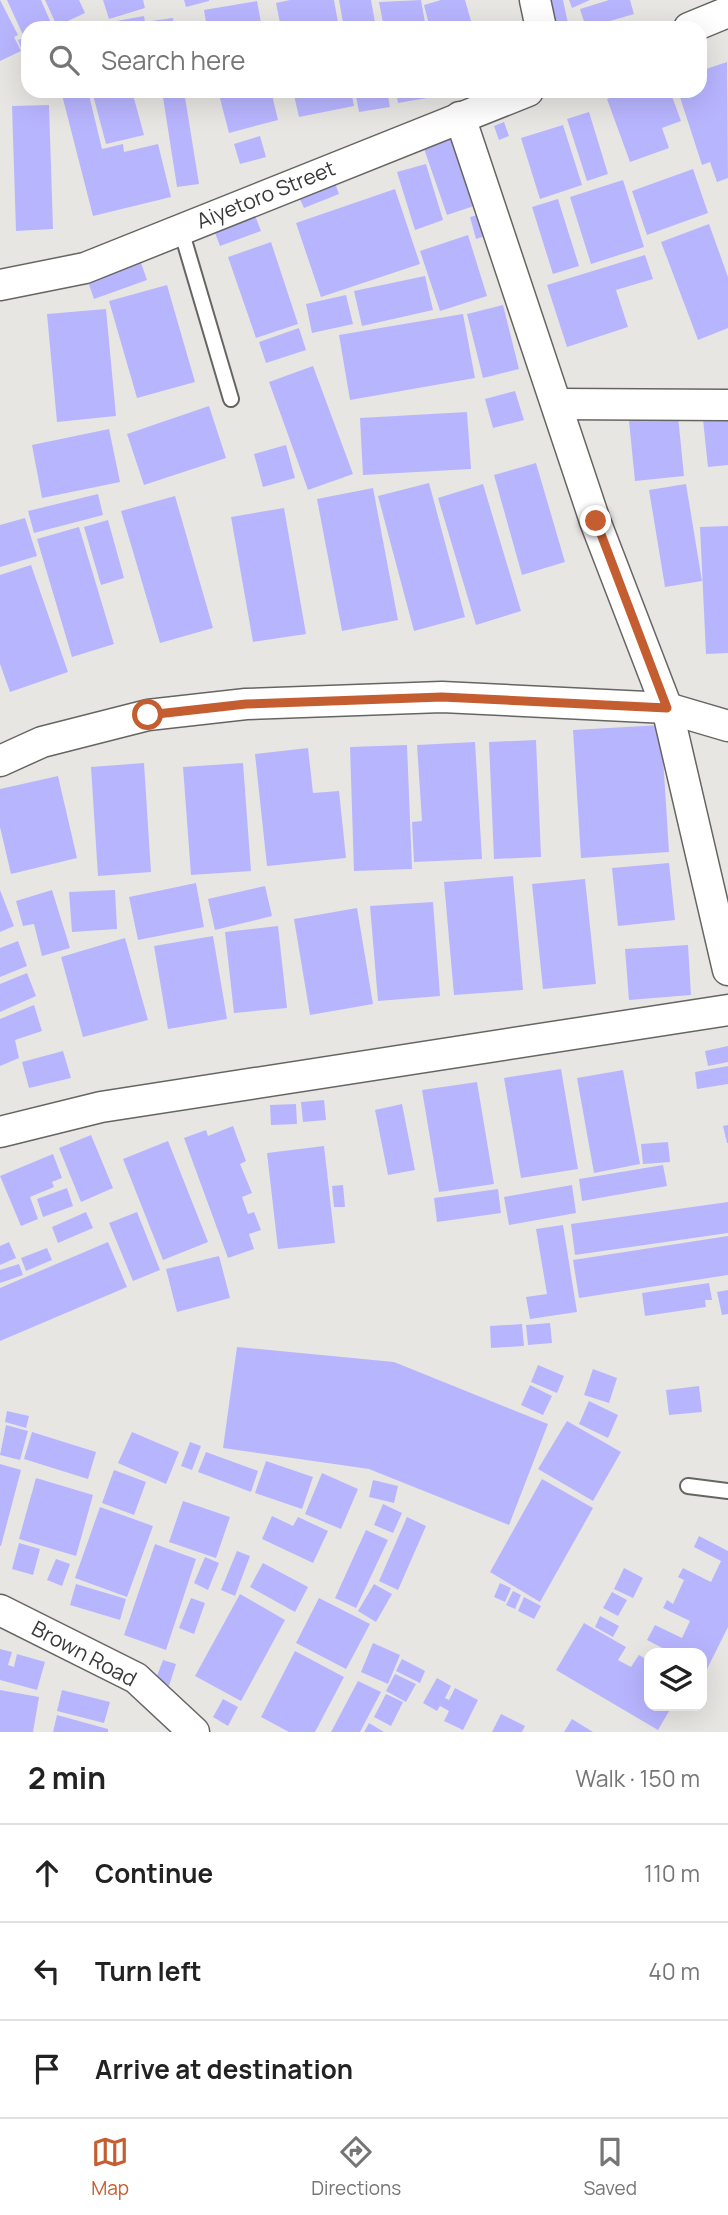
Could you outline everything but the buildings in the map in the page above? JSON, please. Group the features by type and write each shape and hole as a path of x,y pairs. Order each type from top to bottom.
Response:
{"street":[{"path":"535,0 540,21"},
{"path":"707,21 728,12"},
{"name":"Aiyetoro Street","path":"0,285 85,268 510,98"},
{"path":"460,117 596,521 667,708 728,970"},
{"path":"556,404 728,405"},
{"path":"0,761 42,742 148,715 246,704 442,697 667,708 728,726"},
{"path":"0,1132 101,1107 728,1010"},
{"name":"Brown Road","path":"0,1610 136,1678 194,1732"}],"lane":[{"path":"181,230 231,399"},
{"path":"688,1486 728,1491"}],"route":[{"path":"148,715 246,704 442,697 667,708 596,521"}]}
